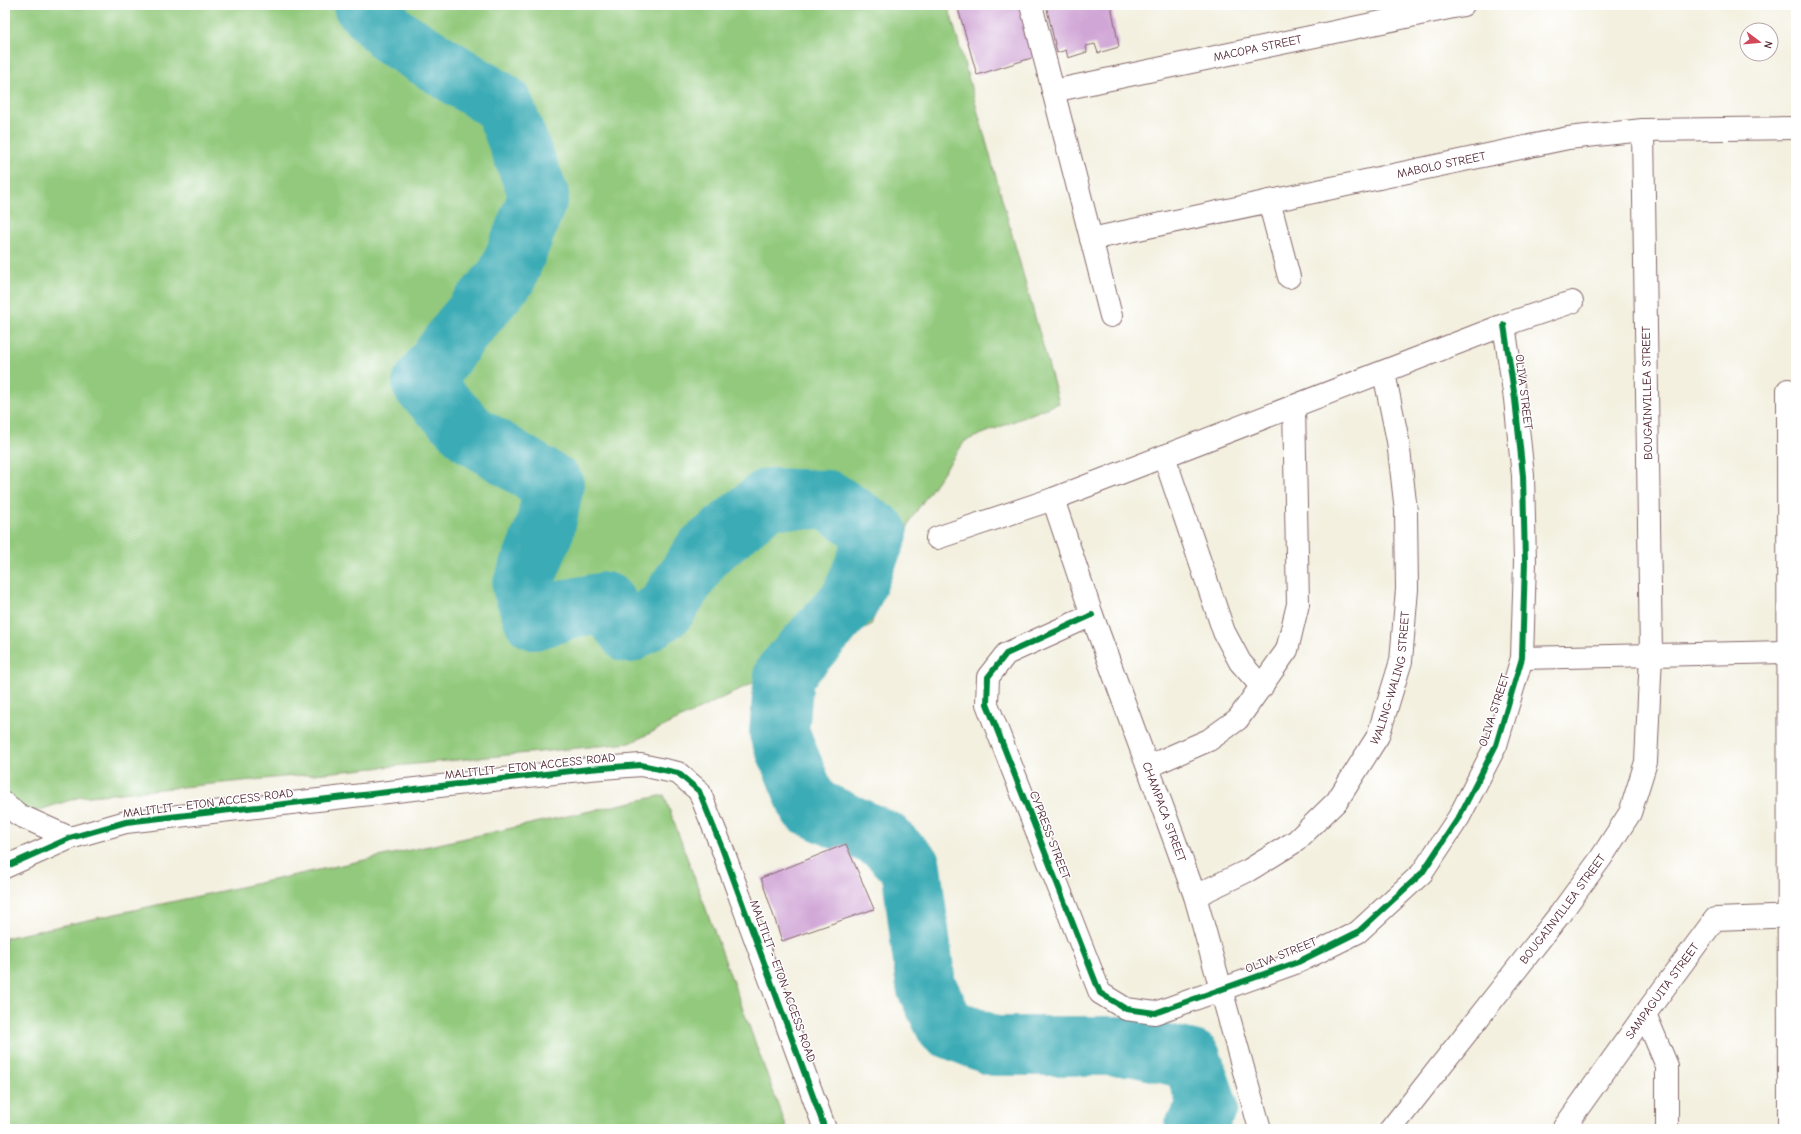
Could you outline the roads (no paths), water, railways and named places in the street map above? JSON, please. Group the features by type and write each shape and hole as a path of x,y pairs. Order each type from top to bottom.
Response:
{"street":[{"path":"1031,5 1111,316"},
{"name":"MACOPA STREET","path":"1053,91 1463,5"},
{"name":"MABOLO STREET","path":"1091,239 1568,138 1643,130 1796,128"},
{"name":"BOUGAINVILLEA STREET","path":"1391,1129 1560,914 1601,858 1630,813 1646,762 1651,655 1643,130"},
{"path":"1269,201 1289,276"},
{"path":"937,538 1053,499 1384,373 1504,325 1572,302"},
{"name":"OLIVA STREET","path":"1221,989 1298,962 1358,932 1422,873 1460,817 1496,745 1522,658 1525,562 1523,476 1515,399 1504,325"},
{"name":"WALING-WALING STREET","path":"1195,896 1249,870 1296,841 1337,802 1378,736 1401,661 1407,589 1406,504 1398,441 1384,373"},
{"path":"1788,390 1787,652 1792,916 1789,1129"},
{"path":"1149,766 1209,740 1238,719 1287,650 1298,604 1294,406"},
{"path":"1164,456 1224,632 1240,662 1262,687"},
{"name":"CHAMPACA STREET","path":"1053,499 1092,615 1149,766 1195,896 1260,1129"},
{"name":"CYPRESS STREET","path":"1092,615 1006,654 988,677 987,704 1100,993 1126,1010 1155,1013 1221,989"},
{"path":"1522,658 1787,652"},
{"name":"MALITLIT - ETON ACCESS ROAD","path":"5,867 70,838 126,822 590,769 641,765 678,773 699,791 728,863 825,1129"},
{"path":"5,804 19,815 70,838"},
{"name":"SAMPAGUITA STREET","path":"1563,1129 1715,919 1792,916"},
{"path":"1645,1014 1667,1066 1667,1129"}],"waterway":[{"path":"363,5 393,36 503,104 539,195 507,276 462,329 422,384 471,434 554,485 545,528 522,587 534,620 573,608 605,602 629,633 665,610 703,552 769,498 828,500 878,533 850,600 784,674 779,733 809,806 884,840 911,867 926,986 946,1027 994,1046 1132,1046 1192,1060 1208,1106 1194,1129"}]}
